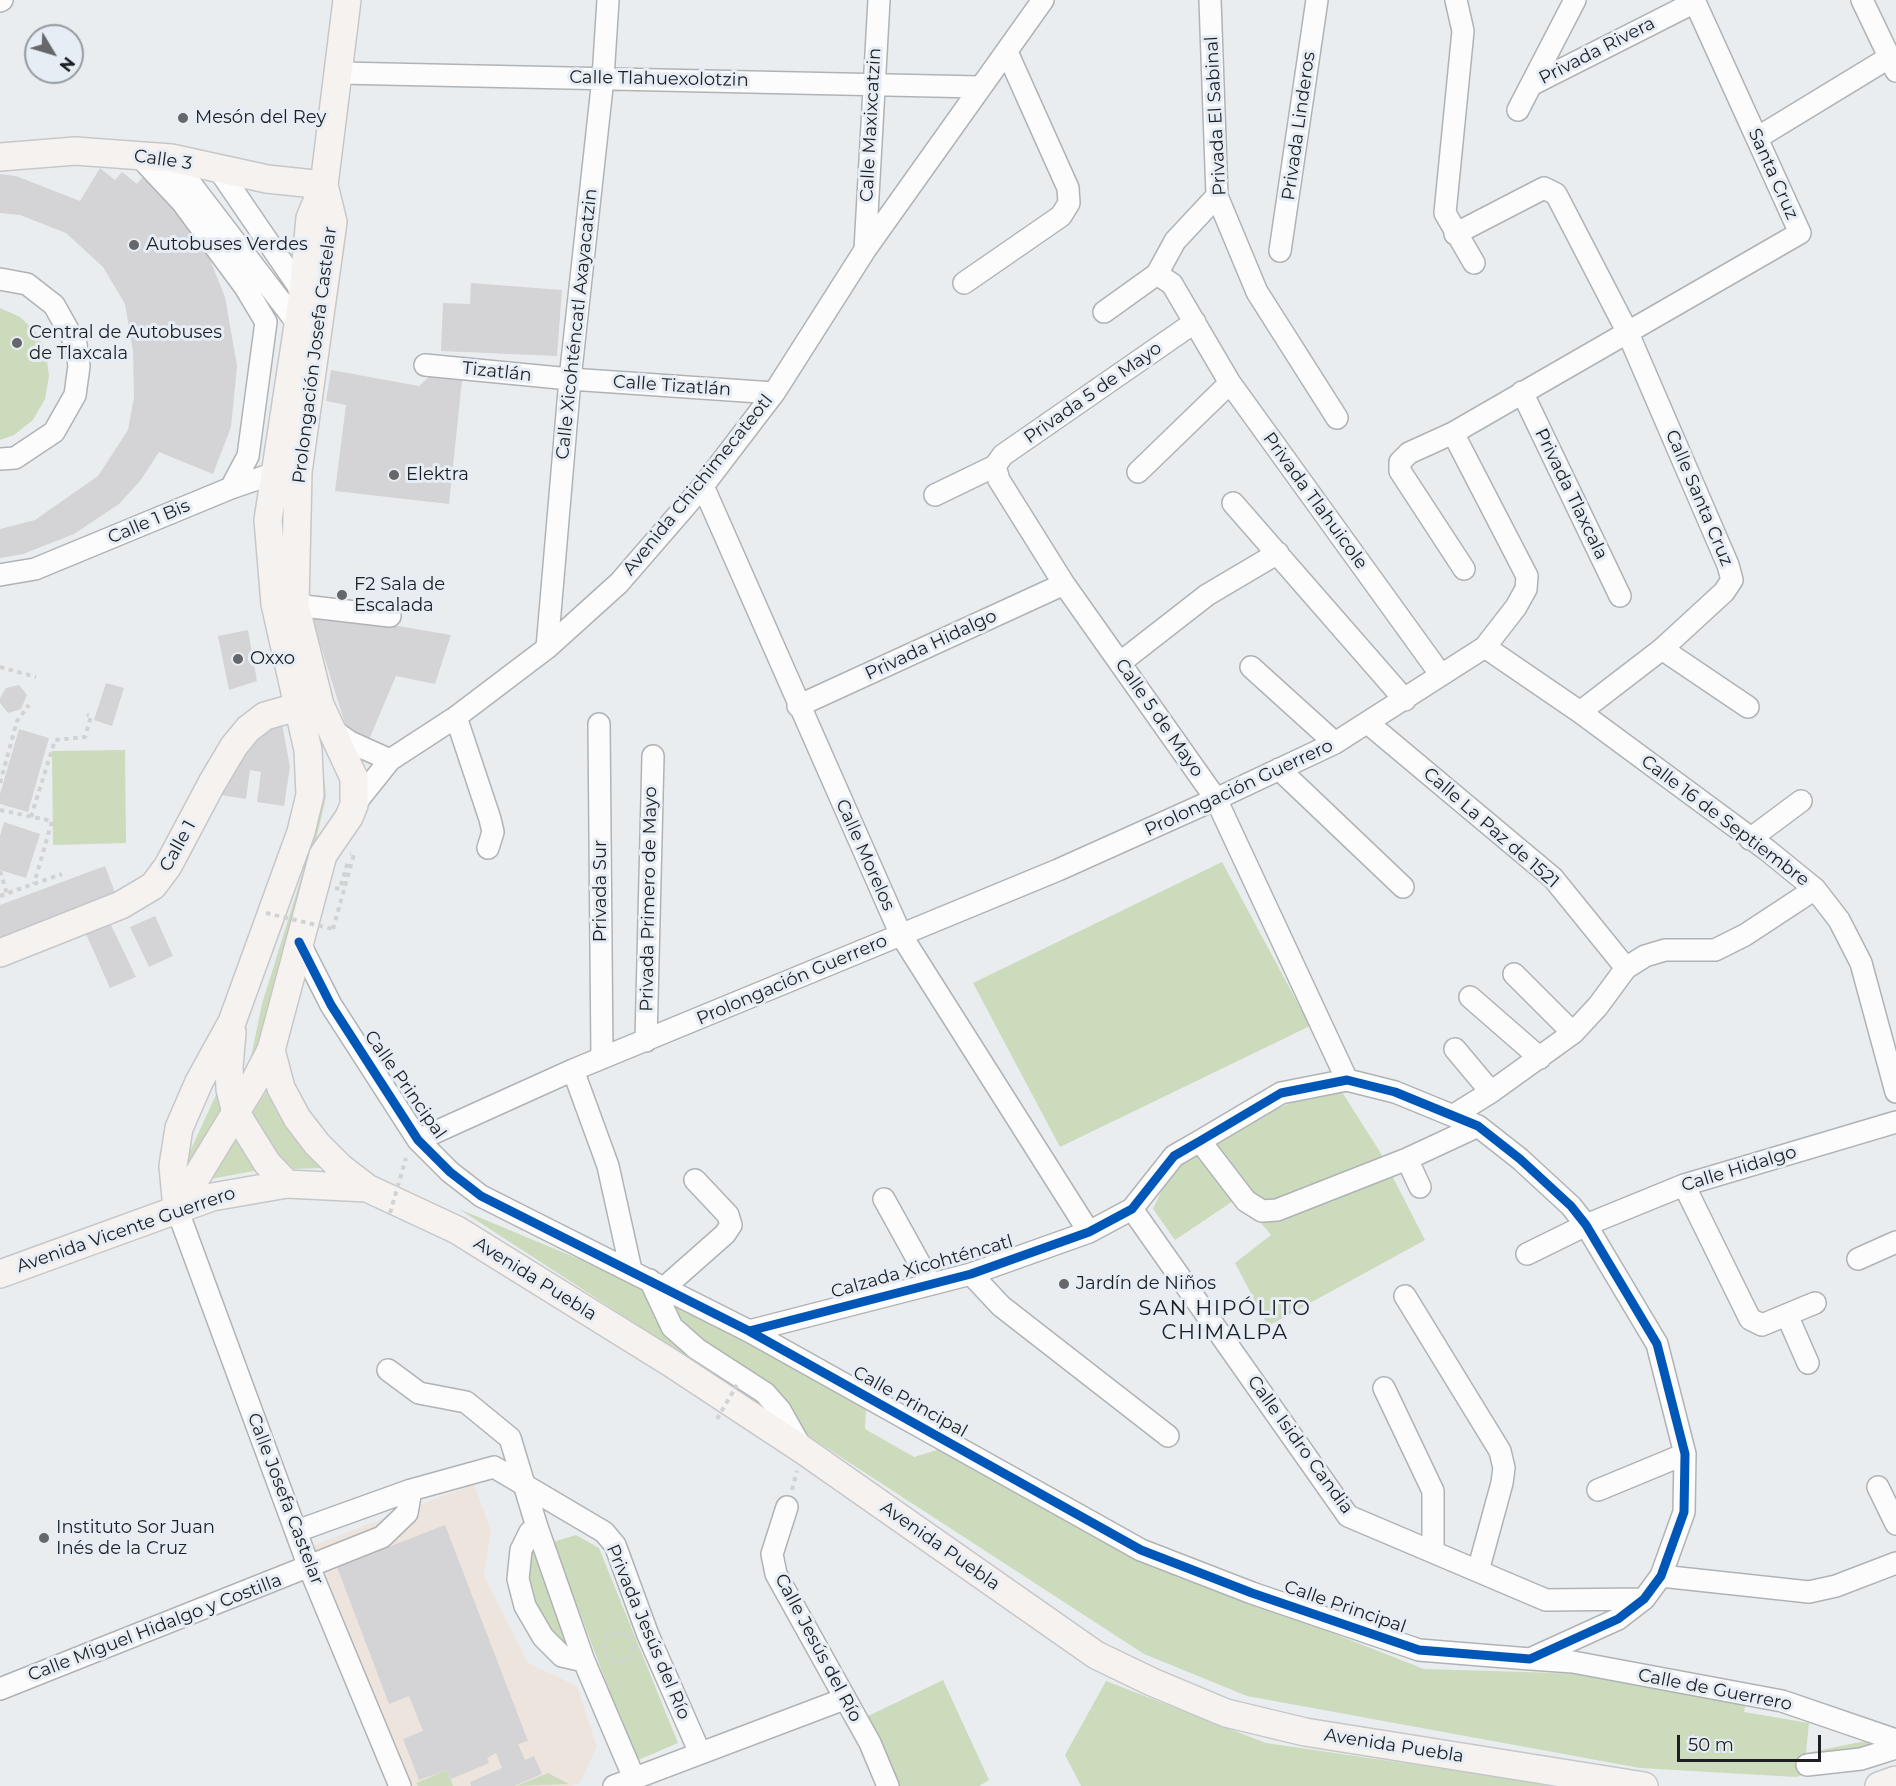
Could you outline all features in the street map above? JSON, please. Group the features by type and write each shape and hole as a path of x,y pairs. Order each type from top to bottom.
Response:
{"main road":[{"path":"324,185 340,73 347,0"},
{"name":"Calle 3","path":"0,157 75,151 171,158 219,170 324,185"},
{"name":"Prolongación Josefa Castelar","path":"177,1209 173,1166 179,1128 199,1082 232,1022 306,816 316,713 295,604 287,473 297,331 310,218 324,185"},
{"name":"Prolongación Josefa Castelar","path":"324,185 333,222 287,473 268,520 270,563 316,713 351,770 355,790 348,816"},
{"name":"Calle 1","path":"0,953 121,905 153,886 168,866 234,746 248,729 265,716 316,713"},
{"path":"306,816 317,823 348,816"},
{"path":"177,1209 236,1113 271,1050 323,855 348,816"},
{"path":"232,1022 229,1067 230,1089 236,1113 267,1163 287,1184"},
{"path":"271,1050 281,1088 297,1118 317,1144 341,1168 367,1188"},
{"name":"Avenida Vicente Guerrero","path":"0,1274 212,1197 287,1184"},
{"name":"Avenida Puebla","path":"287,1184 367,1188 457,1230 671,1363 803,1450 1096,1655 1226,1713 1305,1732 1644,1786"},
{"path":"1879,1786 1896,1780"}],"street":[{"name":"Calle Xicohténcatl Axayacatzin","path":"547,648 570,379 603,78 608,0"},
{"name":"Calle Maxixcatzin","path":"865,250 879,0"},
{"name":"Avenida Chichimecateotl","path":"348,816 390,760 456,717 547,648 619,583 702,486 774,393 865,250 1043,0"},
{"name":"Privada El Sabinal","path":"1210,0 1217,196 1257,292 1337,418"},
{"name":"Privada Linderos","path":"1280,251 1317,0"},
{"path":"1456,0 1463,31 1445,213 1455,234 1474,263"},
{"path":"1518,110 1575,0"},
{"path":"1757,138 1893,64 1862,0"},
{"name":"Privada Rivera","path":"1531,85 1694,1"},
{"name":"Santa Cruz","path":"1627,331 1800,233 1694,1"},
{"path":"964,283 1061,216 1069,203 1068,188 1007,52"},
{"name":"Calle Tlahuexolotzin","path":"340,73 979,87"},
{"path":"139,156 182,202 245,287 266,322 248,456 231,488"},
{"path":"171,158 297,331"},
{"path":"219,170 303,293"},
{"path":"1455,234 1544,188 1550,189 1556,194 1627,331 1453,433 1409,453 1400,462 1400,471 1464,569"},
{"path":"1104,312 1157,274 1175,241 1217,196"},
{"name":"Privada Tlahuicole","path":"1157,274 1172,284 1230,383 1441,675"},
{"path":"0,279 27,284 54,305 76,344 79,366 75,395 54,432 15,458 0,459"},
{"path":"266,322 297,331"},
{"name":"Privada 5 de Mayo","path":"935,495 995,466 1003,455 1195,322"},
{"name":"Calle Santa Cruz","path":"1580,712 1662,649 1724,592 1732,580 1724,554 1627,331"},
{"name":"Tizatlán","path":"425,364 570,379"},
{"name":"Calle Tizatlán","path":"570,379 774,393"},
{"path":"1138,472 1230,383"},
{"name":"Privada Tlaxcala","path":"1522,392 1620,596"},
{"name":"Prolongación Guerrero","path":"418,1140 573,1070 1058,870 1216,799 1370,724 1485,647 1516,606 1526,589 1527,576 1453,433"},
{"path":"248,456 287,473"},
{"name":"Calle 5 de Mayo","path":"995,466 999,480 1064,584 1216,799 1347,1080"},
{"name":"Calle 1 Bis","path":"0,575 35,569 231,488 287,473"},
{"name":"Calle Morelos","path":"702,486 901,935 1089,1232"},
{"path":"1233,503 1405,700"},
{"path":"1121,662 1207,595 1278,554"},
{"name":"Privada Hidalgo","path":"798,706 1064,584"},
{"path":"295,604 390,616"},
{"name":"Calle 16 de Septiembre","path":"1485,647 1580,712 1815,889 1839,920 1861,963 1890,1041 1896,1092"},
{"path":"1662,649 1748,707"},
{"path":"1251,667 1335,743"},
{"path":"316,713 350,742 390,760"},
{"path":"456,717 490,819 493,832 488,848"},
{"name":"Privada Sur","path":"599,724 602,1058"},
{"name":"Calle La Paz de 1521","path":"1370,724 1553,878 1626,968"},
{"name":"Privada Primero de Mayo","path":"646,1041 653,756"},
{"path":"1279,769 1403,887"},
{"path":"1750,839 1801,801"},
{"path":"1454,1114 1491,1092 1573,1033 1598,1006 1626,968 1645,956 1665,950 1715,950 1745,935 1815,889"},
{"name":"Calle Principal","path":"299,942 331,1005 418,1140 450,1172 481,1196 749,1331 1141,1550 1252,1593 1419,1650 1530,1659 1618,1619 1644,1599 1661,1576 1684,1512 1684,1454 1656,1344 1586,1225 1571,1206 1520,1159 1478,1126 1454,1114 1395,1092 1347,1080 1281,1093 1174,1156 1132,1209"},
{"path":"1514,974 1573,1033"},
{"path":"1470,997 1540,1058"},
{"path":"1455,1049 1491,1092"},
{"path":"573,1070 608,1166 631,1270"},
{"name":"Calle Hidalgo","path":"1527,1254 1586,1225 1684,1185 1896,1122"},
{"path":"1200,1141 1246,1201 1262,1211 1277,1210 1407,1159 1478,1126"},
{"path":"1407,1159 1420,1187"},
{"path":"695,1180 728,1215 731,1225 725,1234 657,1284 672,1327 697,1350 765,1393 780,1410 803,1450"},
{"path":"1684,1185 1750,1319 1762,1325 1815,1303"},
{"path":"884,1199 931,1284"},
{"name":"Calle Josefa Castelar","path":"177,1209 309,1567 400,1786"},
{"name":"Calzada Xicohténcatl","path":"749,1331 971,1274 1089,1232 1132,1209"},
{"name":"Calle Isidro Candia","path":"1132,1209 1348,1516 1546,1600 1644,1599"},
{"path":"1858,1259 1896,1242"},
{"path":"971,1274 1000,1306 1168,1436"},
{"path":"1405,1296 1500,1451 1504,1468 1502,1483 1478,1570"},
{"path":"1787,1315 1808,1364"},
{"path":"388,1370 419,1393 466,1402 510,1438 523,1485 584,1661 634,1778"},
{"path":"1384,1388 1433,1491 1433,1552"},
{"path":"1598,1490 1684,1454"},
{"name":"Privada Jesús del Río","path":"297,1531 411,1490 494,1467 604,1532 615,1545 648,1635 700,1753"},
{"path":"1878,1487 1896,1524"},
{"name":"Calle Miguel Hidalgo y Costilla","path":"0,1689 382,1537 407,1513 411,1490"},
{"name":"Calle Jesús del Río","path":"787,1507 772,1554 776,1574 870,1743 888,1786"},
{"path":"537,1527 530,1532 521,1550 518,1580 525,1606 543,1637 562,1656 584,1661"},
{"path":"1661,1576 1809,1592 1836,1586 1896,1563"},
{"name":"Calle de Guerrero","path":"1530,1659 1573,1662 1782,1701 1896,1740"},
{"path":"614,1786 844,1699"},
{"path":"1808,1765 1861,1759 1896,1748"}],"path":[{"path":"0,667 36,677"},
{"path":"0,783 17,721 29,705"},
{"path":"31,817 55,740 85,737 91,716 87,715"},
{"path":"0,810 52,821 34,884"},
{"path":"266,913 333,929 354,854 350,853 340,889"},
{"path":"0,871 7,894"},
{"path":"0,896 62,874"},
{"path":"390,1213 406,1158"},
{"path":"717,1419 737,1385"},
{"path":"787,1507 803,1450"},
{"path":"618,1631 628,1634 634,1642 634,1652 622,1662 612,1660 604,1648 606,1638 618,1631"}],"shaded area":[{"path":"474,1484 491,1530 484,1576 528,1663 577,1686 597,1747 580,1783 572,1786 410,1786 311,1546"}],"green space":[{"path":"0,308 20,317 36,332 46,352 49,376 45,399 33,420 14,435 0,440"},
{"path":"125,750 126,843 53,845 52,751"},
{"path":"324,776 326,797 303,896 246,1081 262,1004 315,833"},
{"path":"1222,862 1310,1026 1060,1147 973,983"},
{"path":"1337,1084 1380,1152 1425,1240 1268,1326 1235,1263 1271,1235 1239,1197 1175,1240 1153,1209 1171,1170 1274,1110"},
{"path":"220,1086 226,1110 189,1173 181,1171"},
{"path":"268,1089 275,1109 287,1127 323,1168 293,1169 260,1137 250,1116"},
{"path":"236,1136 264,1169 211,1179 217,1168"},
{"path":"459,1209 639,1284 866,1407 865,1429 914,1457 944,1448 1141,1558 1424,1669 1624,1675 1748,1692 1744,1712 1809,1723 1806,1753 1885,1737 1864,1762 1796,1777 1640,1768 1247,1696 1144,1654"},
{"path":"576,1535 599,1548 678,1743 636,1761 553,1542"},
{"path":"536,1536 577,1650 561,1649 545,1632 524,1580 524,1550"},
{"path":"943,1680 989,1780 979,1786 897,1786 866,1717"},
{"path":"1106,1681 1266,1743 1562,1786 1081,1786 1065,1755"},
{"path":"447,1770 453,1786 418,1786 416,1783"},
{"path":"548,1773 569,1784 516,1786"}],"building":[{"path":"100,168 115,180 122,172 137,184 148,170 204,245 225,297 237,366 231,427 213,474 159,452 140,481 119,504 74,534 23,554 0,558 0,529 35,520 98,476 128,430 134,397 133,351 125,304 103,267 66,233 20,215 0,213 0,174 16,176 80,201"},
{"path":"471,283 562,290 557,356 441,351 443,303 470,304"},
{"path":"439,368 463,371 449,504 335,491 346,405 326,401 331,370 419,386"},
{"path":"310,611 451,635 435,684 396,676 368,742 346,727"},
{"name":"Oxxo","path":"248,630 257,681 229,690 218,636"},
{"path":"106,683 124,688 112,726 94,720"},
{"path":"19,685 27,695 21,709 8,713 0,703 0,698 6,688"},
{"path":"282,724 290,767 284,806 257,802 261,772 250,770 246,799 214,794 248,735"},
{"path":"19,729 49,738 28,812 0,804 0,794"},
{"path":"4,822 40,834 26,878 0,870 0,836"},
{"path":"105,866 116,895 0,938 0,905"},
{"path":"155,916 173,956 149,967 130,927"},
{"path":"110,923 136,977 110,988 86,934"},
{"path":"445,1525 528,1741 518,1744 525,1760 534,1756 542,1774 514,1786 471,1786 470,1782 502,1768 496,1753 487,1758 489,1763 451,1779 447,1770 419,1780 403,1739 423,1731 409,1696 389,1704 337,1567"}],"cycle path":[{"path":"299,942 331,1005 418,1140 450,1172 481,1196 749,1331 1141,1550 1252,1593 1419,1650 1530,1659 1618,1619 1644,1599 1661,1576 1684,1512 1685,1454 1657,1344 1586,1225 1571,1206 1520,1159 1478,1126 1395,1092 1347,1080 1281,1093 1174,1156 1132,1209 1089,1232 971,1274 749,1331"}],"place":[{"name":"Mesón del Rey","path":"183,118"},
{"name":"Autobuses Verdes","path":"134,245"},
{"name":"Central de Autobuses de Tlaxcala","path":"17,343"},
{"name":"Elektra","path":"394,475"},
{"name":"F2 Sala de Escalada","path":"342,595"},
{"name":"Oxxo","path":"238,659"},
{"name":"Jardín de Niños","path":"1064,1284"},
{"name":"Instituto Sor Juan Inés de la Cruz","path":"44,1538"}],"district":[{"name":"SAN HIPÓLITO CHIMALPA","path":"1225,1321"}]}
